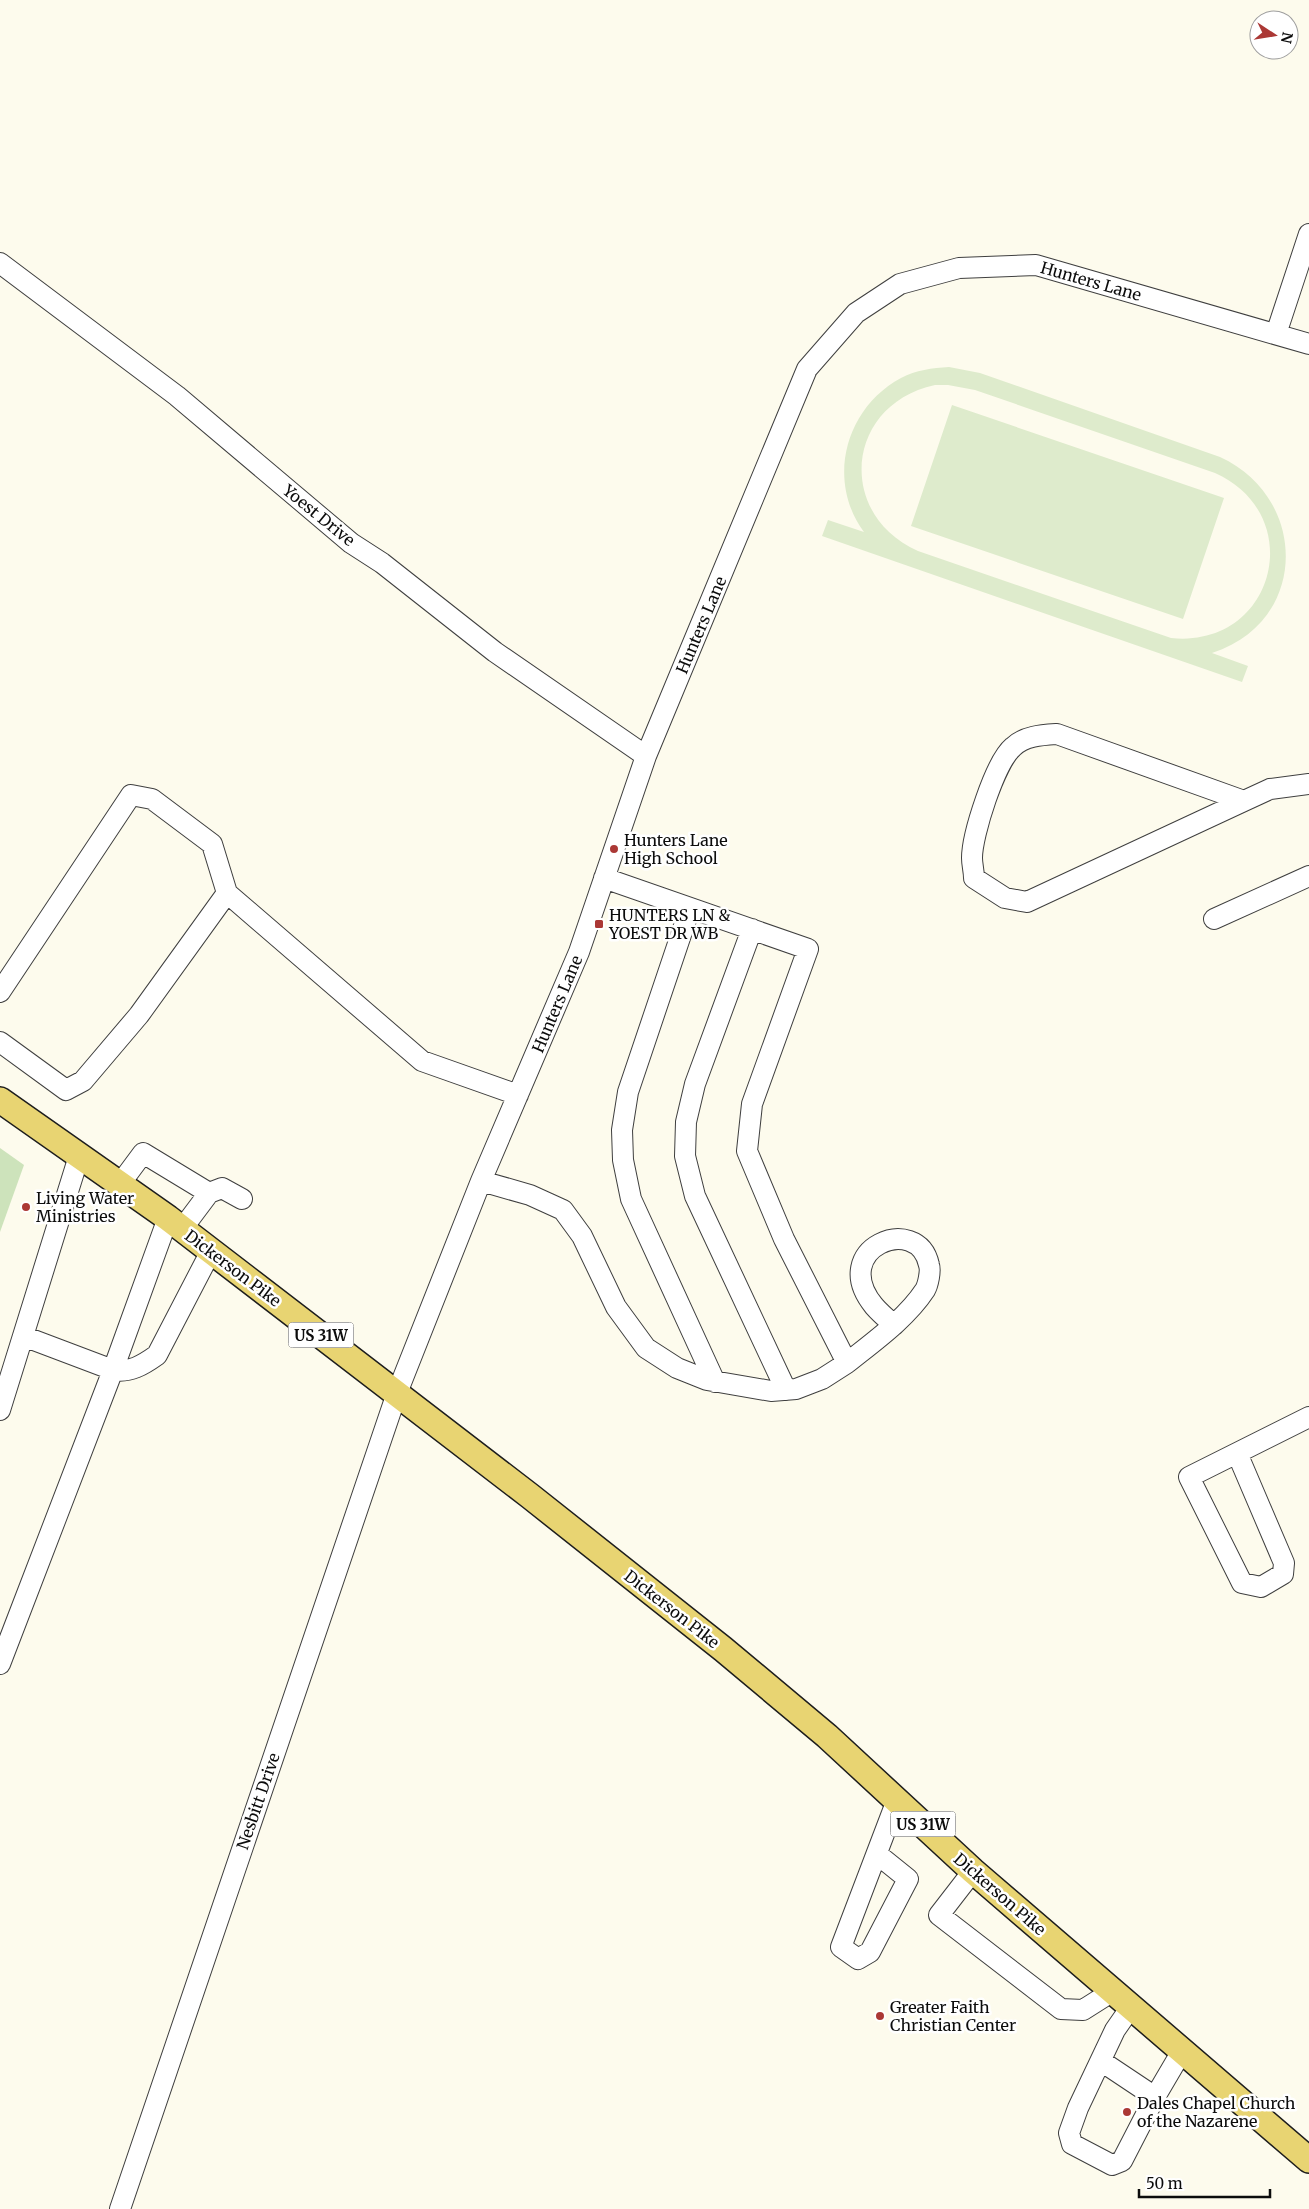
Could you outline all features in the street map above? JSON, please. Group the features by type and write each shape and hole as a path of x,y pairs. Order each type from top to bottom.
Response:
{"main road":[{"name":"Dickerson Pike","path":"0,1100 120,1184 211,1251 723,1649 827,1736 973,1871 1309,2160"}],"street":[{"path":"1276,334 1309,234"},
{"name":"Yoest Drive","path":"0,263 177,396 351,543 382,563 495,652 646,756"},
{"name":"Hunters Lane","path":"397,1394 481,1181 579,952 646,756 807,369 856,313 900,284 960,268 1036,265 1309,344"},
{"path":"1244,801 1056,734 1034,736 1013,746 998,768 978,825 972,857 974,878 1005,898 1027,902 1270,789 1309,784"},
{"path":"0,992 131,795 152,799 212,844 227,893 422,1061 518,1095"},
{"path":"1214,919 1309,876"},
{"path":"604,878 808,949 752,1104 747,1151 784,1239 847,1363"},
{"path":"0,1042 66,1090 83,1081 139,1015 227,893"},
{"path":"690,908 628,1092 622,1130 623,1160 631,1199 715,1382"},
{"path":"752,929 696,1084 686,1122 685,1156 695,1196 786,1390"},
{"path":"120,1184 143,1153 209,1194"},
{"path":"0,1410 80,1156"},
{"path":"481,1181 530,1195 564,1210 582,1236 616,1307 646,1348 677,1368 715,1382 770,1391 796,1389 822,1380 847,1363 894,1325"},
{"path":"0,1664 113,1370 175,1224 209,1194 222,1188 242,1199"},
{"path":"23,1336 113,1370 123,1372 142,1366 157,1356 211,1251"},
{"name":"Nesbitt Drive","path":"120,2209 397,1394"},
{"path":"1237,1453 1284,1563 1283,1574 1261,1587 1242,1583 1189,1476 1309,1417"},
{"path":"877,1854 908,1880 870,1952 858,1959 841,1947 877,1854 886,1824 897,1800"},
{"path":"973,1871 939,1915 1061,2009 1083,2010 1122,1999 1115,2030 1078,2108 1069,2133 1072,2144 1112,2165 1122,2161 1155,2097 1182,2051"},
{"path":"1101,2061 1155,2097"}],"green space":[{"path":"949,367 980,373 1220,457 1249,476 1270,501 1282,529 1286,559 1281,588 1267,615 1244,637 1212,653 1248,666 1242,682 822,536 828,520 864,532 852,512 846,491 844,469 847,447 855,426 866,408 882,391 907,375 918,371","holes":["935,385 948,385 975,390 1215,473 1244,493 1262,518 1270,547 1267,575 1255,602 1235,623 1207,636 1171,638 918,551 891,534 873,512 863,487 862,461 869,436 883,414 905,396"]},
{"path":"952,405 1224,498 1183,619 911,526"},
{"path":"0,1148 24,1165 0,1232"}],"place":[{"name":"Hunters Lane High School","path":"614,849"},
{"name":"HUNTERS LN & YOEST DR WB","path":"599,924"},
{"name":"Living Water Ministries","path":"26,1207"},
{"name":"Greater Faith Christian Center","path":"880,2016"},
{"name":"Dales Chapel Church of the Nazarene","path":"1127,2112"}]}
